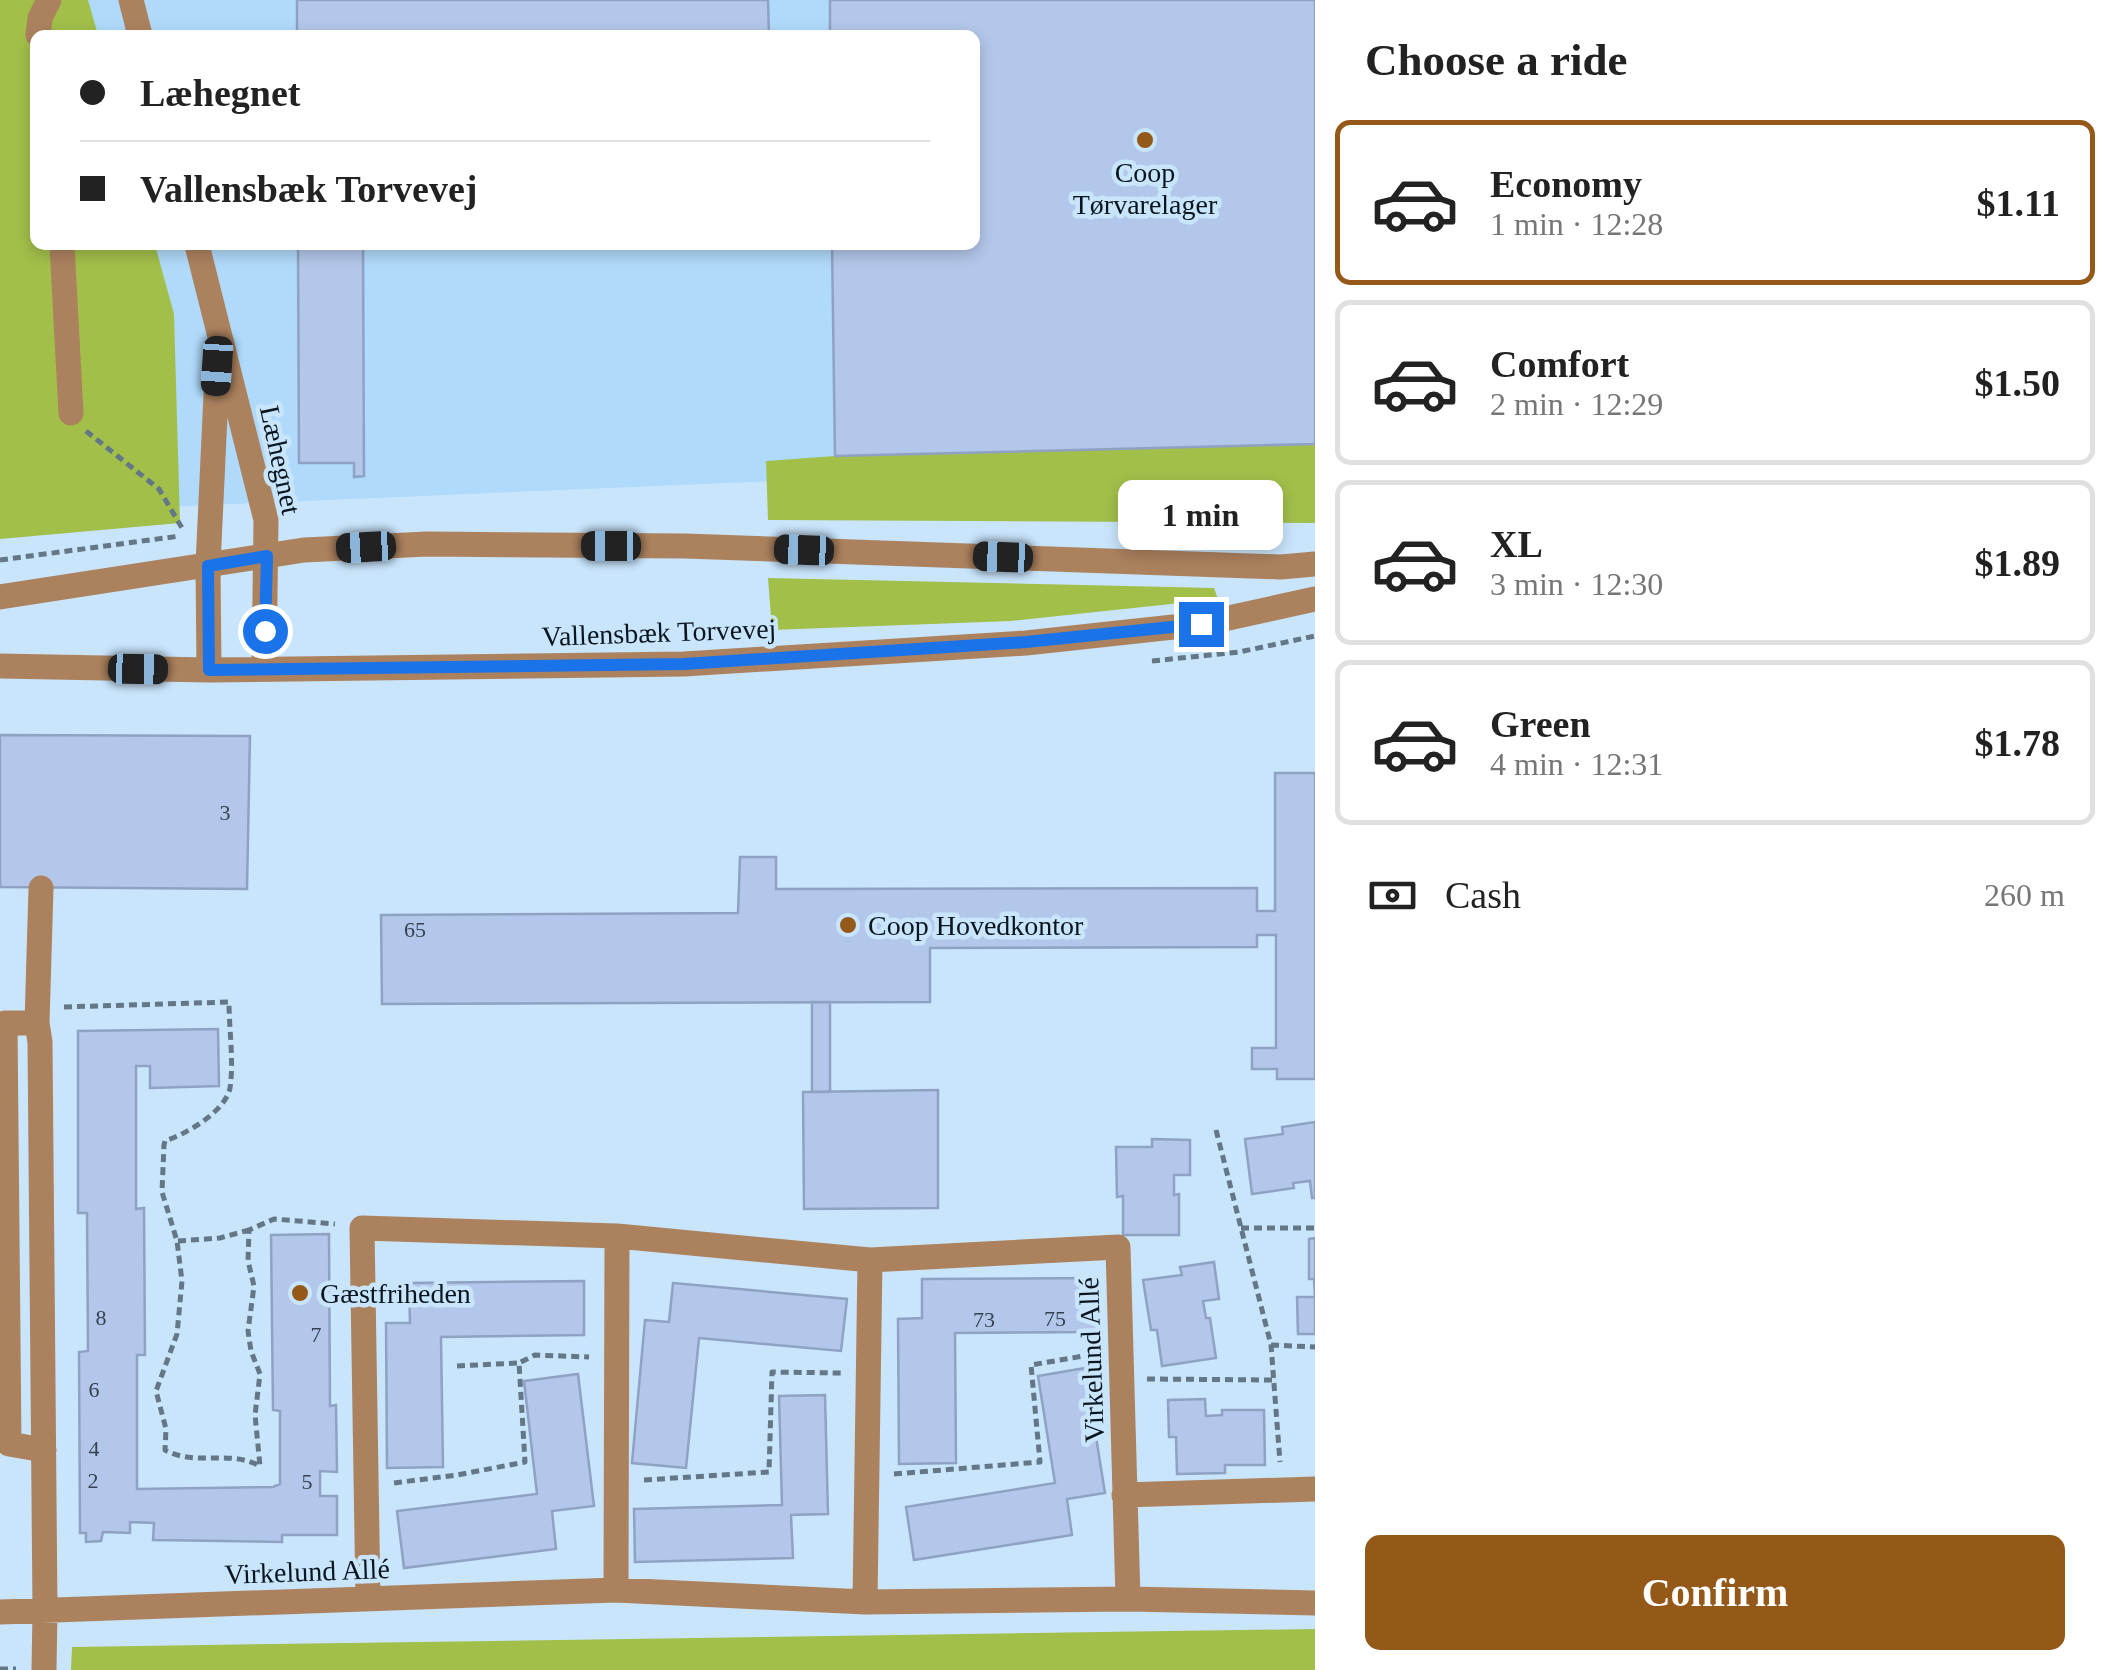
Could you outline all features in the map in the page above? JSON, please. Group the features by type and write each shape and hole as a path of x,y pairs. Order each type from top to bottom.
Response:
{"street":[{"path":"39,30 49,0"},
{"path":"130,0 139,30"},
{"path":"62,250 71,414"},
{"name":"Læhegnet","path":"199,250 266,520 264,668"},
{"name":"Læhegnet","path":"209,670 208,566 220,327"},
{"path":"0,598 304,550 427,544 665,546 1282,567 1315,564"},
{"name":"Vallensbæk Torvevej","path":"0,666 209,670 684,664 1026,642 1201,624 1315,599"},
{"path":"41,888 37,1023 6,1023 10,1444 44,1450 44,1670"},
{"path":"362,1228 368,1599"},
{"name":"Virkelund Allé","path":"362,1228 617,1236 870,1260 1118,1247 1128,1599"},
{"path":"616,1590 617,1236"},
{"path":"865,1602 870,1260"},
{"path":"1124,1495 1315,1489"},
{"name":"Virkelund Allé","path":"0,1612 616,1590 865,1602 1128,1599 1315,1603"}],"path":[{"path":"71,414 94,440 159,489 186,535"},
{"path":"37,1023 54,1007 229,1002 230,1092 198,1124 165,1140 162,1192 177,1241 181,1312 156,1391 166,1429 165,1450 189,1460 244,1458 260,1466 255,1415 260,1374 248,1330 254,1286 248,1261 249,1230"},
{"path":"1216,1130 1271,1345 1282,1490"},
{"path":"177,1241 220,1238 274,1220 362,1228"},
{"path":"1241,1228 1315,1228"},
{"path":"1271,1345 1315,1347"},
{"path":"866,1477 1040,1462 1030,1365 1121,1350"},
{"path":"457,1366 519,1363 534,1354 616,1358"},
{"path":"366,1486 525,1462 519,1363"},
{"path":"616,1482 769,1472 772,1372 868,1373"},
{"path":"1122,1379 1274,1380"}],"shaded area":[{"path":"0,0 1315,0 1315,458 0,514"}],"green space":[{"path":"0,0 88,0 97,30 30,30 30,250 156,250 174,314 180,523 0,539"},
{"path":"1315,444 1315,523 768,520 766,461"},
{"path":"768,578 1214,588 1218,599 1011,621 772,630"},
{"path":"1315,1629 1315,1670 71,1670 72,1647"}],"building":[{"path":"297,0 768,0 769,30 297,30"},
{"name":"Coop Tørvarelager","path":"830,0 1315,0 1315,444 835,456 832,250 980,250 980,30 830,30"},
{"path":"298,250 363,250 364,476 354,477 354,463 299,463"},
{"path":"0,735 250,736 247,889 0,887"},
{"name":"Coop Hovedkontor","path":"1275,773 1315,773 1315,1079 1277,1079 1277,1069 1252,1069 1252,1048 1276,1048 1276,935 1257,935 1257,947 930,948 930,1002 382,1004 381,915 738,913 740,857 776,857 776,889 1257,888 1257,911 1275,911"},
{"path":"812,1002 830,1002 830,1092 812,1092"},
{"name":"Gæstfriheden","path":"218,1029 219,1086 150,1088 150,1066 136,1066 136,1209 144,1208 145,1355 137,1355 137,1489 280,1484 280,1411 273,1410 271,1235 329,1234 330,1406 336,1405 337,1472 320,1471 320,1496 337,1496 337,1535 282,1535 282,1542 153,1540 154,1523 130,1522 130,1533 103,1532 101,1541 86,1542 86,1533 80,1533 79,1352 88,1351 87,1213 78,1213 78,1031"},
{"path":"938,1090 938,1208 804,1209 803,1092"},
{"path":"1315,1122 1315,1198 1310,1181 1293,1183 1294,1188 1252,1194 1245,1139 1283,1134 1282,1127"},
{"path":"1152,1139 1190,1140 1190,1175 1174,1175 1174,1195 1179,1194 1179,1235 1123,1235 1123,1196 1117,1197 1116,1147 1152,1147"},
{"path":"1315,1238 1315,1297 1314,1279 1309,1279 1309,1239"},
{"path":"1214,1262 1219,1299 1203,1301 1206,1318 1210,1318 1216,1358 1162,1366 1143,1280 1182,1275 1180,1267"},
{"path":"1098,1278 1098,1332 955,1333 956,1463 899,1464 898,1319 922,1318 922,1279"},
{"path":"584,1281 584,1335 441,1337 443,1467 387,1468 386,1323 410,1323 409,1283"},
{"path":"673,1283 847,1299 841,1351 699,1338 686,1468 632,1463 645,1320 669,1322"},
{"path":"1297,1297 1315,1297 1315,1334 1298,1334"},
{"path":"1085,1368 1105,1493 1067,1499 1072,1535 914,1560 906,1507 1055,1483 1038,1376"},
{"path":"578,1374 594,1506 552,1511 556,1549 404,1568 397,1511 537,1494 524,1381"},
{"path":"825,1395 828,1514 791,1515 793,1558 635,1562 634,1509 782,1505 779,1396"},
{"path":"1205,1399 1206,1416 1222,1415 1222,1410 1264,1410 1265,1465 1225,1465 1225,1473 1177,1474 1176,1437 1169,1437 1168,1400"}],"place":[{"name":"Coop Tørvarelager","path":"1145,140"},
{"name":"Coop Hovedkontor","path":"848,925"},
{"name":"Gæstfriheden","path":"300,1293"}],"route":[{"path":"265,631 267,556 208,566 209,670 684,664 1026,642 1201,624"}]}
